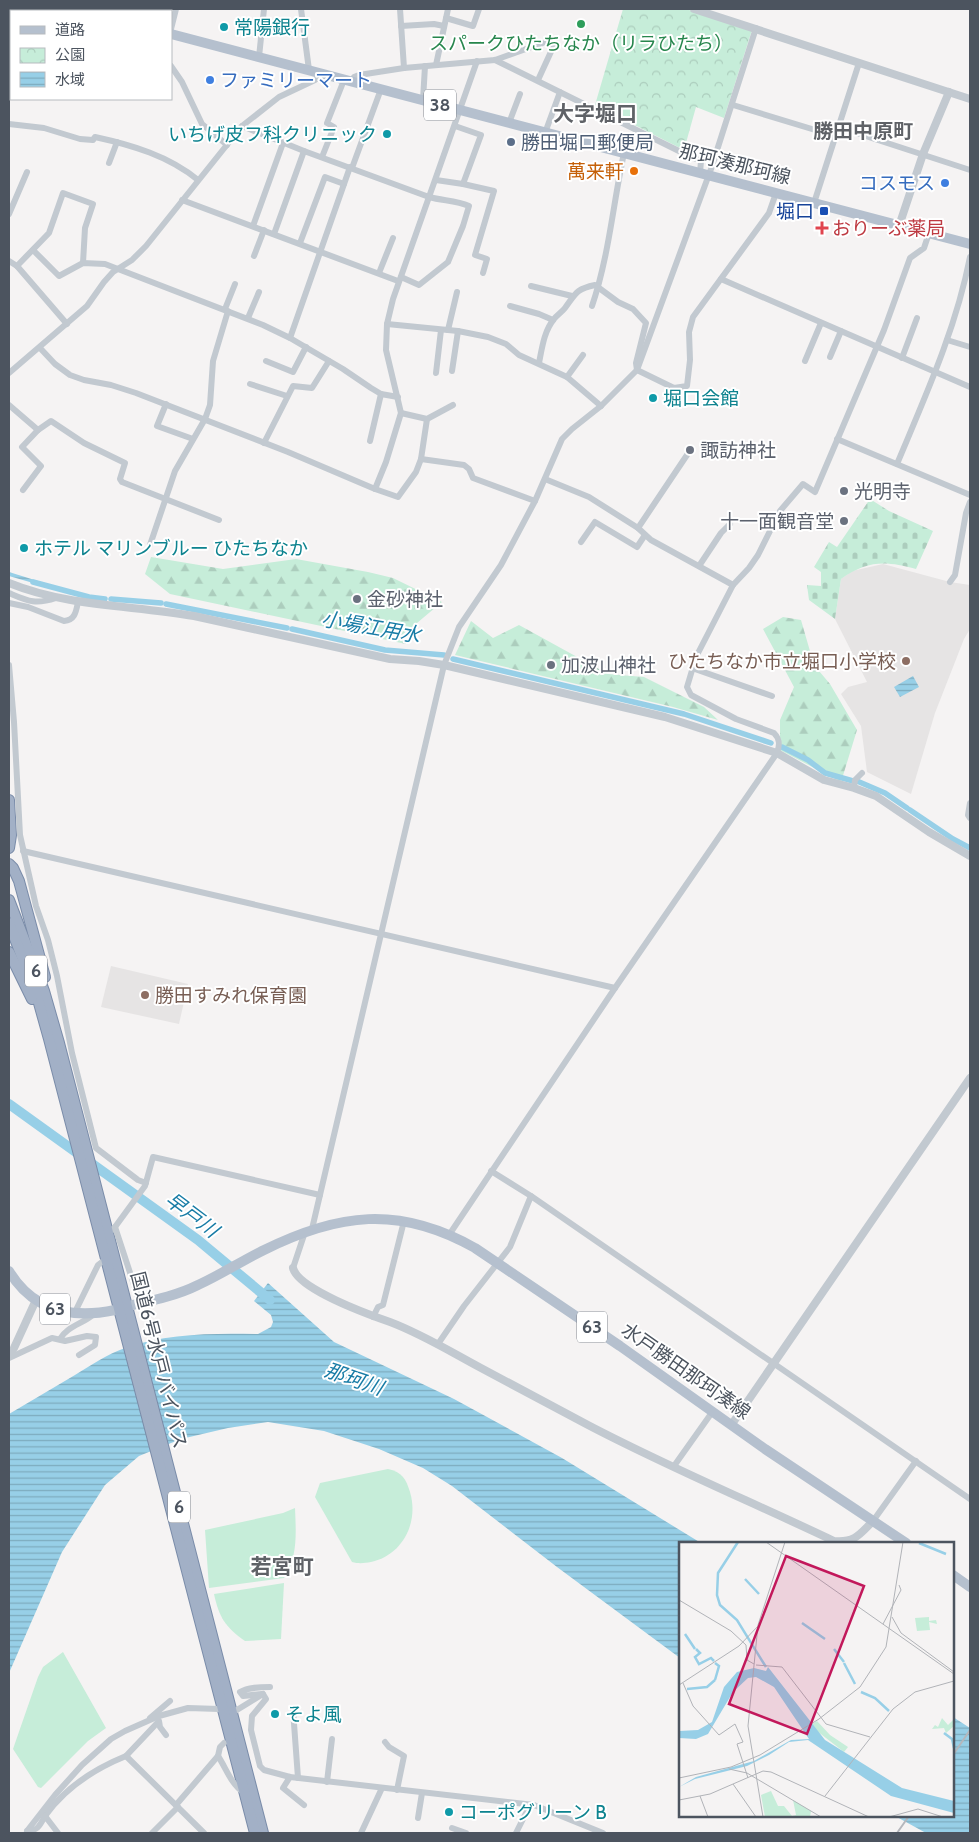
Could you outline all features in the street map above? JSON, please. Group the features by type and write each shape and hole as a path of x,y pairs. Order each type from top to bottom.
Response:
{"highway":[{"path":"9,800 15,835 9,848"},
{"path":"11,866 18,881 49,991 54,1041"},
{"name":"国道6号水戸バイパス","path":"9,900 44,991 54,1041 79,1137 112,1230 127,1321"},
{"name":"国道6号水戸バイパス","path":"9,923 54,1041"},
{"path":"9,952 54,1041"},
{"name":"国道6号水戸バイパス","path":"79,1137 86,1180 107,1258 127,1321 223,1694 263,1833"},
{"name":"国道6号水戸バイパス","path":"228,1711 243,1792 254,1833"}],"main road":[{"name":"那珂湊那珂線","path":"172,34 970,244"},
{"name":"水戸勝田那珂湊線","path":"136,1304 187,1290 309,1230 356,1219 374,1218 404,1221 427,1226 475,1248 498,1263 904,1542"},
{"name":"63","path":"9,1271 20,1286 36,1300 60,1311 74,1314 94,1314 115,1310"},
{"path":"954,1576 970,1587"}],"street":[{"path":"172,25 176,9"},
{"path":"259,57 264,9"},
{"path":"301,9 309,70"},
{"path":"400,9 404,68"},
{"path":"436,65 448,9"},
{"path":"446,18 474,26 479,9"},
{"path":"694,9 970,100"},
{"path":"401,26 434,24 444,26"},
{"path":"756,28 733,105 704,174 638,370 601,406 562,439 535,501 501,565 459,627 444,665 320,1195 309,1230 293,1268 296,1275 324,1295 438,1344 589,1426 834,1541 845,1542 854,1540 873,1521 916,1461"},
{"path":"322,157 334,127 326,123 348,81 359,75 404,68 495,60 554,40 555,43 538,80"},
{"path":"495,60 689,156 698,158 701,161 704,174"},
{"path":"375,489 386,462 401,413 386,350 387,324 400,279 477,61"},
{"path":"814,202 859,63"},
{"path":"423,100 425,66"},
{"path":"172,67 182,82 202,124 227,145"},
{"path":"9,373 87,306 104,282 118,268 132,260 146,246 242,126 279,97 315,80 322,74"},
{"path":"290,338 344,184 381,89"},
{"path":"545,133 560,92"},
{"path":"900,226 923,154 949,92"},
{"path":"509,123 520,94"},
{"path":"733,105 835,136"},
{"path":"9,124 44,128 80,139 93,140 95,137 117,142 171,161 198,180"},
{"path":"182,200 379,273 419,285 448,262 469,206 458,201 444,201 429,196 304,151 242,126"},
{"path":"455,126 481,135 463,184"},
{"path":"838,127 970,170"},
{"path":"109,163 117,142"},
{"path":"253,226 283,143"},
{"path":"274,234 304,151"},
{"path":"592,306 605,262 616,188 624,154"},
{"path":"9,214 27,172"},
{"path":"300,244 325,177 344,184"},
{"path":"436,180 494,191 475,255 487,260 483,273"},
{"path":"17,266 49,233 63,193 93,204 85,228 83,263"},
{"path":"539,363 546,334 553,320 565,308 572,296 584,288 595,285 618,302 633,309 646,323 636,363 638,370 674,388 687,386 690,360 690,332 693,317 769,213 776,193"},
{"path":"254,256 264,230"},
{"path":"449,1235 615,988 777,753 779,743 774,733 736,720 691,695 687,686 692,668 733,585 758,555 780,511 803,484 815,492 884,330 910,258 924,248 929,233"},
{"path":"379,273 393,238"},
{"path":"33,250 59,276 83,263 106,264 248,318 306,347 381,394 398,397"},
{"path":"897,464 947,340 970,257"},
{"path":"9,261 17,266 67,324"},
{"path":"721,280 970,387"},
{"path":"150,545 176,471 205,419 210,405 213,361 235,284"},
{"path":"531,286 572,296"},
{"path":"248,318 258,292"},
{"path":"436,373 444,330 457,292"},
{"path":"510,306 553,320"},
{"path":"902,358 917,318"},
{"path":"805,361 821,323"},
{"path":"387,324 488,337 506,344 519,355 567,377 601,406"},
{"path":"830,357 841,331"},
{"path":"452,371 458,332"},
{"path":"947,340 970,347"},
{"path":"266,361 293,372 306,347"},
{"path":"40,348 55,364 70,374 84,380 111,385 166,404 398,497 413,479 421,459 427,419"},
{"path":"567,377 583,355"},
{"path":"264,443 293,386 312,388 329,361"},
{"path":"250,384 287,396"},
{"path":"370,441 381,394"},
{"path":"9,404 38,430"},
{"path":"166,404 157,426 193,439"},
{"path":"401,413 427,419 453,405"},
{"path":"24,490 40,466 22,448 38,430 51,421 84,443 125,463 120,479 122,482 219,520"},
{"path":"837,439 970,495"},
{"path":"638,528 687,455"},
{"path":"421,459 464,465 469,469 473,478 535,501"},
{"path":"545,479 589,497 638,528 651,540 733,585"},
{"path":"950,582 955,574 970,502"},
{"path":"581,542 595,522 637,547 645,535"},
{"path":"698,566 721,532 730,524"},
{"path":"964,528 970,535"},
{"path":"9,583 56,598 194,616 390,659 444,665 665,717 777,753 824,780 876,796 929,832 970,856"},
{"path":"9,593 38,603 56,598"},
{"path":"9,603 28,607 64,621 74,617 78,602"},
{"path":"9,666 14,722 15,835 23,852 36,906 57,976 72,1053 96,1148 146,1185"},
{"path":"692,668 772,696"},
{"path":"854,788 855,780 862,773"},
{"path":"970,803 968,815 970,818"},
{"path":"23,852 615,988"},
{"path":"11,866 26,864"},
{"path":"732,1424 970,1078"},
{"path":"136,1304 112,1230 146,1185 153,1158 320,1195"},
{"path":"491,1171 970,1499"},
{"path":"438,1344 512,1243 530,1196"},
{"path":"373,1317 378,1307 383,1305 404,1221"},
{"path":"74,1314 98,1265 107,1258"},
{"path":"9,1356 36,1300"},
{"path":"60,1339 63,1333 94,1314"},
{"path":"9,1356 52,1338 65,1341 87,1336 96,1337 95,1345 79,1355"},
{"path":"674,1466 713,1411"},
{"path":"263,1694 243,1696 240,1692 255,1687 270,1686"},
{"path":"148,1720 188,1708 228,1711 263,1694"},
{"path":"263,1694 266,1702 257,1708 252,1716 251,1730 260,1766 269,1772 327,1782 530,1805 540,1807 603,1833"},
{"path":"159,1718 126,1756 75,1784 54,1805 38,1828 34,1831 27,1831 55,1794 97,1750 125,1731 148,1720 170,1701"},
{"path":"293,1710 298,1778"},
{"path":"159,1718 160,1727 166,1735"},
{"path":"243,1725 251,1720"},
{"path":"327,1782 332,1739"},
{"path":"385,1742 388,1747 404,1756 397,1790"},
{"path":"152,1833 218,1756 220,1746 224,1743"},
{"path":"126,1756 204,1833"},
{"path":"218,1756 234,1785 243,1792"},
{"path":"290,1777 282,1788 304,1805"},
{"path":"361,1833 382,1788"},
{"path":"418,1818 422,1793"},
{"path":"516,1833 530,1805"},
{"path":"45,1816 58,1833"},
{"path":"452,1828 466,1833"}],"shaded area":[{"name":"ひたちなか市立堀口小学校","path":"883,564 950,582 970,585 970,629 964,639 935,713 911,794 867,772 861,726 841,694 848,687 867,682 835,619 841,579 852,571"},
{"name":"勝田すみれ保育園","path":"111,966 188,984 179,1024 101,1007"}],"green space":[{"path":"623,9 686,9 752,30 724,118 696,107 684,150 595,105"},
{"path":"870,499 889,511 933,531 916,569 886,564 869,565 841,579 835,619 809,600 807,585 821,586 821,572 814,567 829,542 837,547"},
{"path":"151,557 223,569 296,559 393,578 442,602 417,623 406,644 170,594 145,574"},
{"path":"783,617 801,620 814,665 830,684 857,730 841,782 780,750 780,720 794,687 763,629"},
{"path":"471,621 493,638 519,625 608,674 644,677 704,707 718,720 673,707 455,655"},
{"path":"388,1469 400,1474 410,1492 412,1515 406,1536 400,1545 382,1558 371,1562 352,1562 315,1497 320,1483"},
{"path":"295,1508 296,1536 294,1553 289,1570 284,1578 209,1588 205,1530 283,1513"},
{"path":"284,1583 281,1639 245,1641 232,1631 224,1621 214,1594"},
{"path":"63,1652 106,1728 88,1741 41,1788 38,1787 13,1749 43,1667"}],"water":[{"path":"9,572 41,582 40,585 9,576"},
{"path":"913,676 919,687 900,697 894,687"},
{"name":"那珂川","path":"268,1283 334,1342 454,1399 562,1458 699,1542 679,1542 679,1657 452,1486 423,1468 379,1449 324,1431 268,1422 228,1428 181,1439 139,1456 105,1485 62,1552 9,1673 9,1414 112,1353 125,1348 157,1339 191,1335 258,1334 271,1327 273,1322 271,1315 254,1301"},
{"path":"954,1718 970,1728 970,1833 926,1833 897,1817 954,1817"}],"waterway":[{"name":"小場江用水","path":"33,582 89,597 105,599"},
{"name":"小場江用水","path":"111,599 161,603"},
{"name":"小場江用水","path":"166,604 287,628"},
{"name":"小場江用水","path":"292,629 385,650 444,655"},
{"name":"小場江用水","path":"453,659 684,714 771,743"},
{"name":"小場江用水","path":"782,747 808,760 825,773 853,781"},
{"name":"小場江用水","path":"857,781 885,793 907,808"},
{"name":"小場江用水","path":"910,810 970,848"},
{"name":"早戸川","path":"9,1104 198,1240 270,1300"}],"railway":[{"path":"954,1754 970,1730"},
{"path":"897,1833 908,1817"}],"place":[{"name":"スパークひたちなか（リラひたち）","path":"581,24"},
{"name":"常陽銀行","path":"224,27"},
{"name":"ファミリーマート","path":"210,80"},
{"name":"いちげ皮フ科クリニック","path":"387,134"},
{"name":"勝田堀口郵便局","path":"511,142"},
{"name":"萬来軒","path":"634,171"},
{"name":"コスモス","path":"945,183"},
{"name":"堀口","path":"824,211"},
{"name":"おりーぶ薬局","path":"822,228"},
{"name":"堀口会館","path":"653,398"},
{"name":"諏訪神社","path":"690,450"},
{"name":"光明寺","path":"844,491"},
{"name":"十一面観音堂","path":"844,521"},
{"name":"ホテル マリンブルー ひたちなか","path":"24,548"},
{"name":"金砂神社","path":"357,599"},
{"name":"ひたちなか市立堀口小学校","path":"906,661"},
{"name":"加波山神社","path":"551,665"},
{"name":"勝田すみれ保育園","path":"145,995"},
{"name":"そよ風","path":"275,1714"},
{"name":"コーポグリーン B","path":"449,1812"}],"district":[{"name":"大字堀口","path":"595,113"},
{"name":"勝田中原町","path":"863,131"},
{"name":"若宮町","path":"282,1566"}]}
